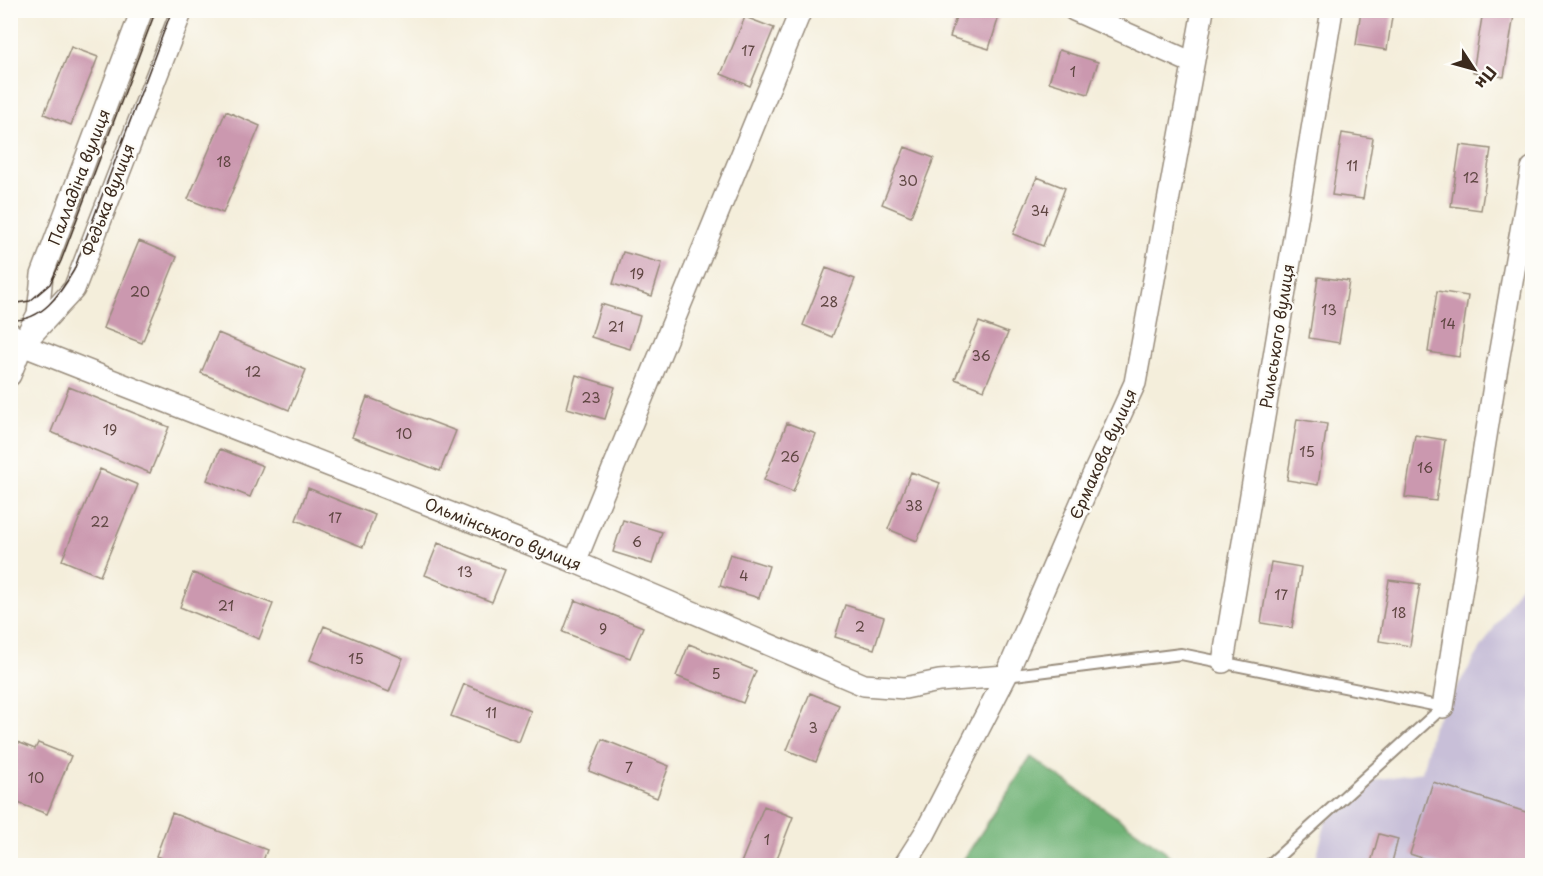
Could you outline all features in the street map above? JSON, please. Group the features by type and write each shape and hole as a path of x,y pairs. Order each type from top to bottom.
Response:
{"street":[{"name":"Палладіна вулиця","path":"16,339 38,314 42,275 141,10"},
{"name":"Федька вулиця","path":"10,375 16,339 74,289 182,10"},
{"path":"575,562 801,10"},
{"path":"1074,10 1194,63"},
{"name":"Єрмакова вулиця","path":"904,866 925,833 1005,676 1135,383 1203,10"},
{"name":"Рильського вулиця","path":"1223,662 1332,10"},
{"path":"1443,707 1496,373 1533,168"},
{"name":"Ольмінського вулиця","path":"16,339 575,562 864,685 905,688 939,681 1005,676"}],"lane":[{"path":"1005,676 1181,654 1443,707"},
{"path":"1268,866 1443,707"}],"shaded area":[{"path":"1532,567 1532,865 1314,866 1326,821 1369,781 1422,772 1433,725"}],"green space":[{"path":"1031,757 1165,851 1176,865 960,865"}],"building":[{"path":"958,10 980,10 999,16 989,49 950,37"},
{"path":"1361,10 1393,10 1387,50 1356,45"},
{"path":"1483,11 1514,15 1504,77 1473,72"},
{"path":"745,17 774,28 750,86 721,74"},
{"path":"71,47 98,57 71,125 44,114"},
{"path":"1059,50 1098,62 1088,94 1049,82"},
{"path":"226,111 260,126 223,213 188,199"},
{"path":"1342,133 1373,138 1363,199 1332,195"},
{"path":"1460,145 1491,149 1481,210 1451,206"},
{"path":"905,147 934,158 911,216 882,204"},
{"path":"1037,177 1065,188 1043,246 1013,234"},
{"path":"139,241 177,257 142,343 103,328"},
{"path":"623,252 662,263 652,296 613,284"},
{"path":"826,268 855,279 832,337 803,325"},
{"path":"1318,277 1349,281 1339,343 1309,338"},
{"path":"1437,291 1468,296 1459,357 1428,352"},
{"path":"601,304 640,316 630,349 591,337"},
{"path":"979,322 1008,333 984,390 955,379"},
{"path":"218,333 306,370 289,410 201,373"},
{"path":"576,375 615,387 605,419 567,408"},
{"path":"69,387 169,427 150,473 51,432"},
{"path":"367,397 456,431 440,471 352,437"},
{"path":"1297,419 1327,424 1318,485 1287,480"},
{"path":"787,423 816,434 793,492 764,480"},
{"path":"1415,435 1445,440 1436,501 1405,497"},
{"path":"220,449 263,466 250,497 207,480"},
{"path":"100,469 138,485 100,576 62,560"},
{"path":"911,472 940,483 917,541 888,529"},
{"path":"308,488 375,515 363,547 296,520"},
{"path":"623,520 662,532 652,564 613,552"},
{"path":"438,543 505,570 492,602 425,575"},
{"path":"730,554 769,566 759,598 720,586"},
{"path":"1271,562 1301,567 1292,628 1261,623"},
{"path":"193,573 273,604 259,639 180,607"},
{"path":"1389,580 1420,584 1410,646 1379,641"},
{"path":"575,600 643,627 630,658 563,632"},
{"path":"845,605 884,617 874,649 835,637"},
{"path":"324,626 403,658 389,692 310,660"},
{"path":"689,644 756,671 743,703 676,676"},
{"path":"464,684 531,711 519,742 451,716"},
{"path":"810,693 839,705 816,762 787,750"},
{"path":"10,739 35,749 38,743 71,756 47,814 10,800"},
{"path":"602,739 669,766 657,798 589,771"},
{"path":"1433,782 1532,814 1532,866 1446,866 1410,854"},
{"path":"764,806 793,817 774,866 747,866 741,863"},
{"path":"172,813 267,850 261,866 180,866 156,856"},
{"path":"1379,834 1398,839 1391,866 1370,866"}],"tram line":[{"path":"10,304 30,301 50,284 61,261 156,10"},
{"path":"10,320 32,316 49,305 74,270 172,10"}]}
